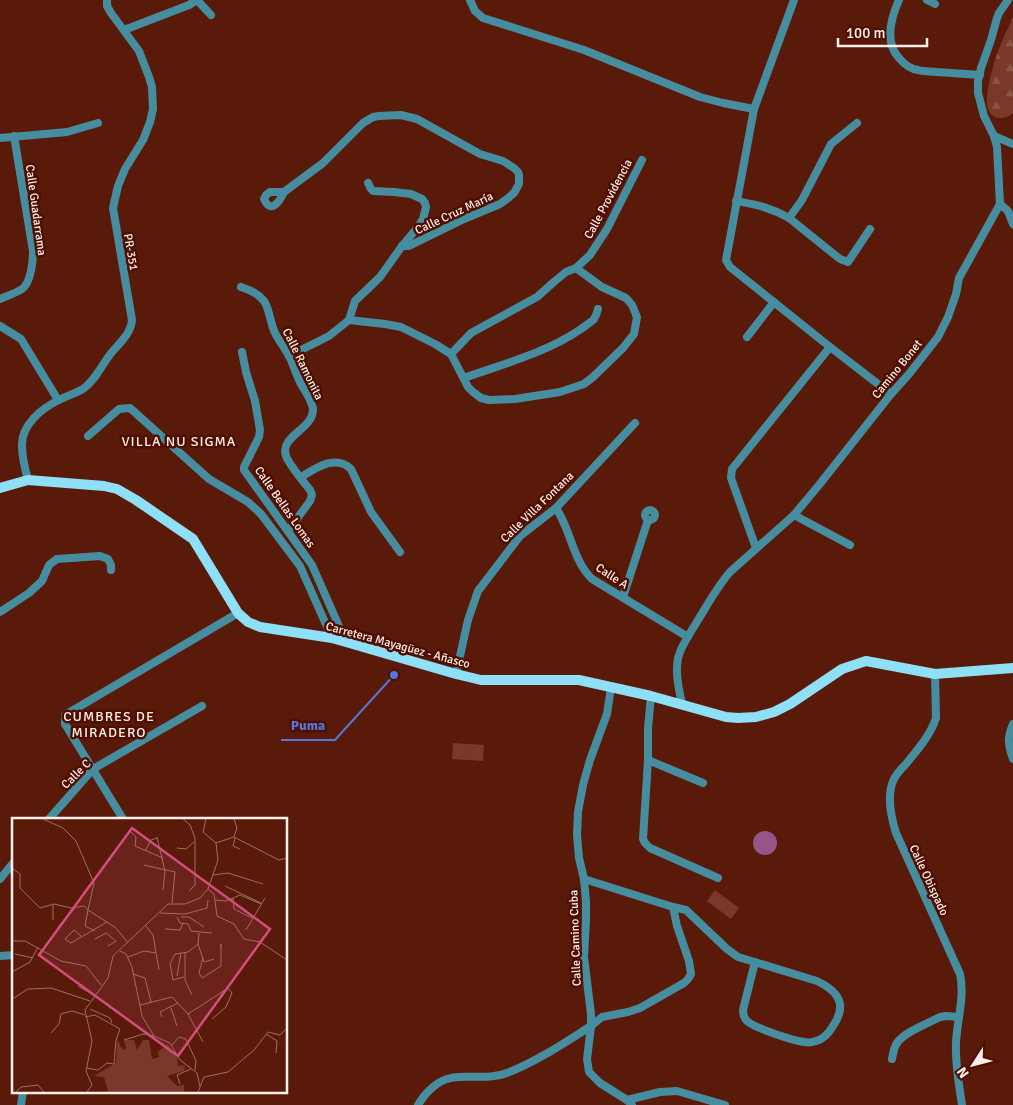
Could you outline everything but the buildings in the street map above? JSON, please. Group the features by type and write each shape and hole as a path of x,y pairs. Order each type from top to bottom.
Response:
{"main road":[{"name":"Carretera Mayagüez - Añasco","path":"0,488 28,480 104,486 117,490 136,500 193,539 238,613 248,622 260,628 332,638 481,680 579,680 651,696 726,717 738,718 756,717 790,704 842,669 866,660 935,674 1013,668"}],"street":[{"name":"PR-351","path":"28,480 21,445 28,424 51,404 83,389 93,380 104,361 128,332 132,320 113,208 124,169 147,132 153,109 152,87 139,51 111,13 107,6 107,0"},
{"path":"124,30 189,5 197,0 211,15"},
{"path":"470,0 475,11 483,18 584,50 700,97 754,109"},
{"path":"794,0 754,109 726,256 727,263 891,394"},
{"path":"898,0 890,31 890,39 895,54 901,61 918,70 980,74"},
{"path":"927,0 935,4"},
{"path":"1008,0 997,18 980,74 978,93 984,116 997,147 1000,204 1008,211 1013,224"},
{"name":"Calle Cruz María","path":"284,192 323,162 363,123 379,116 410,116 480,154 509,164 518,172 517,188 508,199 409,246 402,246"},
{"path":"0,138 67,132 98,122"},
{"path":"789,218 802,200 831,144 858,123"},
{"name":"Calle Guadarrama","path":"0,300 27,284 33,257 14,136"},
{"path":"994,136 1013,144"},
{"name":"Calle Providencia","path":"451,354 471,333 537,297 566,272 576,268 595,248 617,211 642,160"},
{"path":"290,356 329,336 349,320 355,301 380,277 423,219 426,207 422,199 411,194 373,191 368,183"},
{"path":"736,201 765,207 789,218 840,258 848,262 870,229"},
{"name":"Camino Bonet","path":"682,704 678,684 678,657 721,582 794,515 938,338 951,310 959,278 1000,204"},
{"path":"349,320 385,324 401,328 435,344 451,354 468,387 481,398 506,400 537,397 560,392 584,384 618,353 634,334 637,316 626,298 602,287 576,268"},
{"name":"Calle Ramonita","path":"241,287 254,293 267,306 274,332 290,356 313,410 307,424 286,444 287,458 310,490 311,498 288,531"},
{"path":"747,337 774,302"},
{"path":"464,378 545,349 571,336 594,319 598,309"},
{"path":"0,326 21,339 58,400"},
{"path":"756,548 731,478 732,469 830,347"},
{"name":"Calle Bellas Lomas","path":"242,352 255,401 260,430 260,437 244,470 316,571 346,642"},
{"path":"88,436 119,409 130,408 209,479 248,502 262,514 300,566 332,638"},
{"name":"Calle Villa Fontana","path":"456,674 468,620 478,591 520,536 556,508 634,423"},
{"path":"301,477 327,464 342,462 347,465 351,469 371,512 400,552"},
{"name":"Calle A","path":"556,508 561,515 578,559 592,579 688,637"},
{"path":"794,515 850,545"},
{"path":"623,597 648,520"},
{"path":"0,612 29,593 42,581 49,565 57,559 100,556 108,559 111,564 111,570"},
{"path":"122,818 65,724 65,715 238,613"},
{"name":"Calle Obispado","path":"935,674 936,718 934,725 925,741 893,781 890,806 892,822 896,833 960,974 962,990 958,1017 956,1057 961,1105"},
{"name":"Calle Camino Cuba","path":"611,687 607,714 590,760 578,812 577,835 579,858 584,879 586,920 584,957 591,1014 591,1033 587,1058 589,1072 600,1083 630,1102"},
{"path":"651,696 643,839 650,848 718,878"},
{"name":"Calle C","path":"50,818 93,769 202,706"},
{"path":"1013,724 1008,741 1013,759"},
{"path":"648,760 703,783"},
{"path":"0,879 12,864"},
{"path":"584,879 686,910 733,954 743,959 755,962 817,981 833,990 840,1008 835,1023 828,1033 818,1041 805,1042 765,1030 746,1020 743,1010 755,962"},
{"path":"418,1105 426,1093 445,1079 458,1076 499,1076 508,1073 532,1061 602,1018 640,1008 688,979 691,974 689,961 677,926 673,907"},
{"path":"892,1059 897,1043 909,1033 940,1017 958,1017"},
{"path":"630,1102 660,1092 676,1091 725,1105"},
{"path":"21,1105 23,1092"}],"green space":[{"path":"1013,17 1013,113 1007,117 1000,118 995,117 989,111 987,100 988,88 996,57"},
{"path":"453,743 484,745 483,761 452,759"},
{"path":"715,890 739,908 731,919 707,901"}],"shaded area":[{"path":"760,831 770,831 777,838 777,848 770,855 760,855 753,848 753,838"}],"place":[{"name":"Puma","path":"394,675"}],"district":[{"name":"VILLA NU SIGMA","path":"179,441"},
{"name":"CUMBRES DE MIRADERO","path":"109,724"}]}
